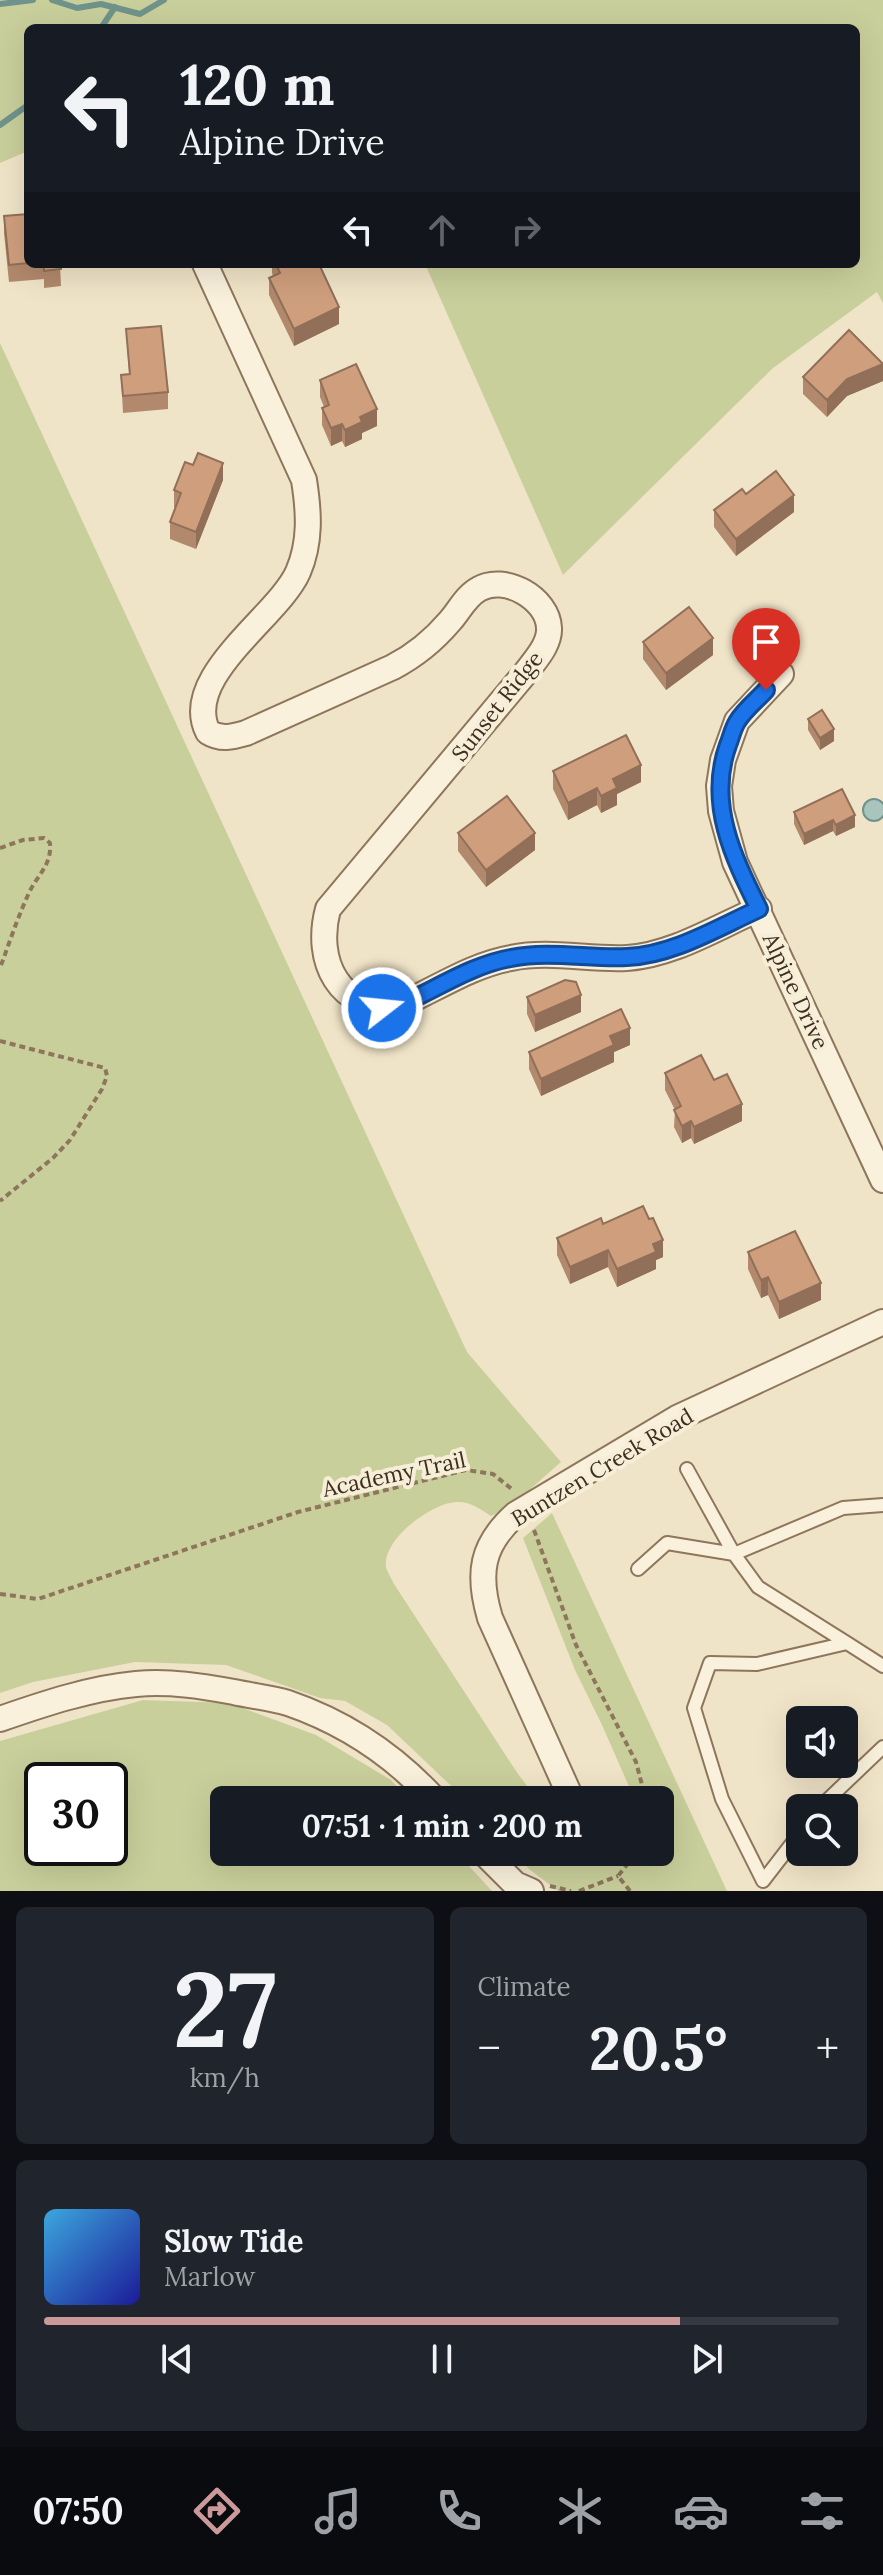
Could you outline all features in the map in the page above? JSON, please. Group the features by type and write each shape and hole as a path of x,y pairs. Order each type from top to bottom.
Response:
{"street":[{"name":"Sunset Ridge","path":"207,268 304,480 308,519 305,551 297,574 219,670 203,702 202,713 208,732 216,737 229,738 246,733 403,662 429,644 468,598 489,585 514,588 529,596 541,607 549,629 545,644 527,671 328,909 323,927 325,951 332,973 343,989 355,1000 367,1005 382,1008 398,1006 492,962 541,955 626,958 648,955 674,947 759,909"},
{"name":"Alpine Drive","path":"781,674 737,721 723,760 719,786 726,834 735,862 883,1180"},
{"name":"Buntzen Creek Road","path":"566,1786 504,1652 486,1602 484,1571 491,1542 499,1530 526,1508 677,1418 883,1322"},
{"path":"0,1719 134,1684 201,1686 286,1702 348,1729 393,1758 421,1786"},
{"path":"500,1866 527,1888"}],"lane":[{"path":"687,1469 734,1554 758,1587 883,1666"},
{"path":"638,1569 667,1543 734,1554 843,1508 883,1505"},
{"path":"766,1886 722,1799 694,1708 710,1663 757,1664 847,1643"},
{"path":"834,1794 883,1747"},
{"path":"766,1886 786,1855"}],"path":[{"path":"0,848 23,840 44,838 50,843 51,854 45,870 29,892 0,968"},
{"path":"0,1041 105,1068 107,1076 70,1140 53,1158 0,1201"},
{"name":"Academy Trail","path":"0,1594 38,1599 298,1512 466,1470 493,1474 512,1488 526,1508 576,1645 636,1762 642,1786"},
{"path":"579,1891 618,1876 626,1866"},
{"path":"618,1876 630,1891"},
{"path":"527,1888 571,1891"}],"green space":[{"path":"0,0 883,0 883,303 877,292 773,368 563,575 427,268 860,268 860,24 24,24 24,153 0,163"},
{"path":"0,343 467,1352 561,1462 510,1507 491,1516 461,1502 434,1509 400,1534 387,1556 386,1567 394,1584 527,1786 451,1786 387,1725 345,1701 320,1698 226,1665 135,1662 33,1682 0,1693"},
{"path":"552,1513 727,1891 558,1891 526,1866 674,1866 674,1786 629,1786 575,1670 523,1538"},
{"path":"143,1700 229,1703 316,1735 396,1786 210,1786 210,1866 469,1866 492,1891 0,1891 0,1741"}],"water":[{"path":"874,799 882,802 882,818 874,821 866,818 863,810 866,802"}],"building":[{"path":"24,214 24,263 9,265 4,216"},
{"path":"278,268 321,268 339,307 294,329 269,278 280,273"},
{"path":"161,326 168,392 123,396 121,375 130,374 126,329"},
{"path":"849,330 883,364 847,379 827,400 803,377"},
{"path":"356,364 377,409 360,417 362,422 345,430 342,424 331,428 322,408 329,405 320,380"},
{"path":"198,453 223,463 196,532 170,522 181,493 174,490 185,462 193,465"},
{"path":"776,471 794,495 736,539 714,510 742,489 746,494"},
{"path":"689,607 713,638 666,673 643,642"},
{"path":"822,710 834,729 820,738 808,719"},
{"path":"626,735 641,765 613,779 617,788 601,796 597,788 568,803 553,771"},
{"path":"842,789 855,815 836,825 833,820 804,834 794,812"},
{"path":"507,796 535,833 486,870 458,833"},
{"path":"565,980 576,982 581,995 535,1015 527,997"},
{"path":"621,1009 630,1028 610,1036 614,1045 541,1079 529,1052"},
{"path":"701,1055 714,1080 727,1074 742,1104 694,1127 691,1121 682,1126 674,1110 681,1106 665,1073"},
{"path":"643,1206 649,1219 653,1218 663,1240 653,1244 656,1252 617,1269 608,1250 570,1267 557,1238 601,1218 603,1224"},
{"path":"795,1231 821,1283 779,1302 768,1277 761,1280 748,1252"}],"waterway":[{"path":"0,4 33,0"},
{"path":"52,0 77,8 101,4 140,14 164,0"},
{"path":"104,24 115,7"},
{"path":"0,125 24,108"}],"route":[{"path":"382,1008 398,1006 492,962 541,955 626,958 648,955 674,947 759,909 735,862 721,811 719,786 723,760 737,721 766,690"}]}
